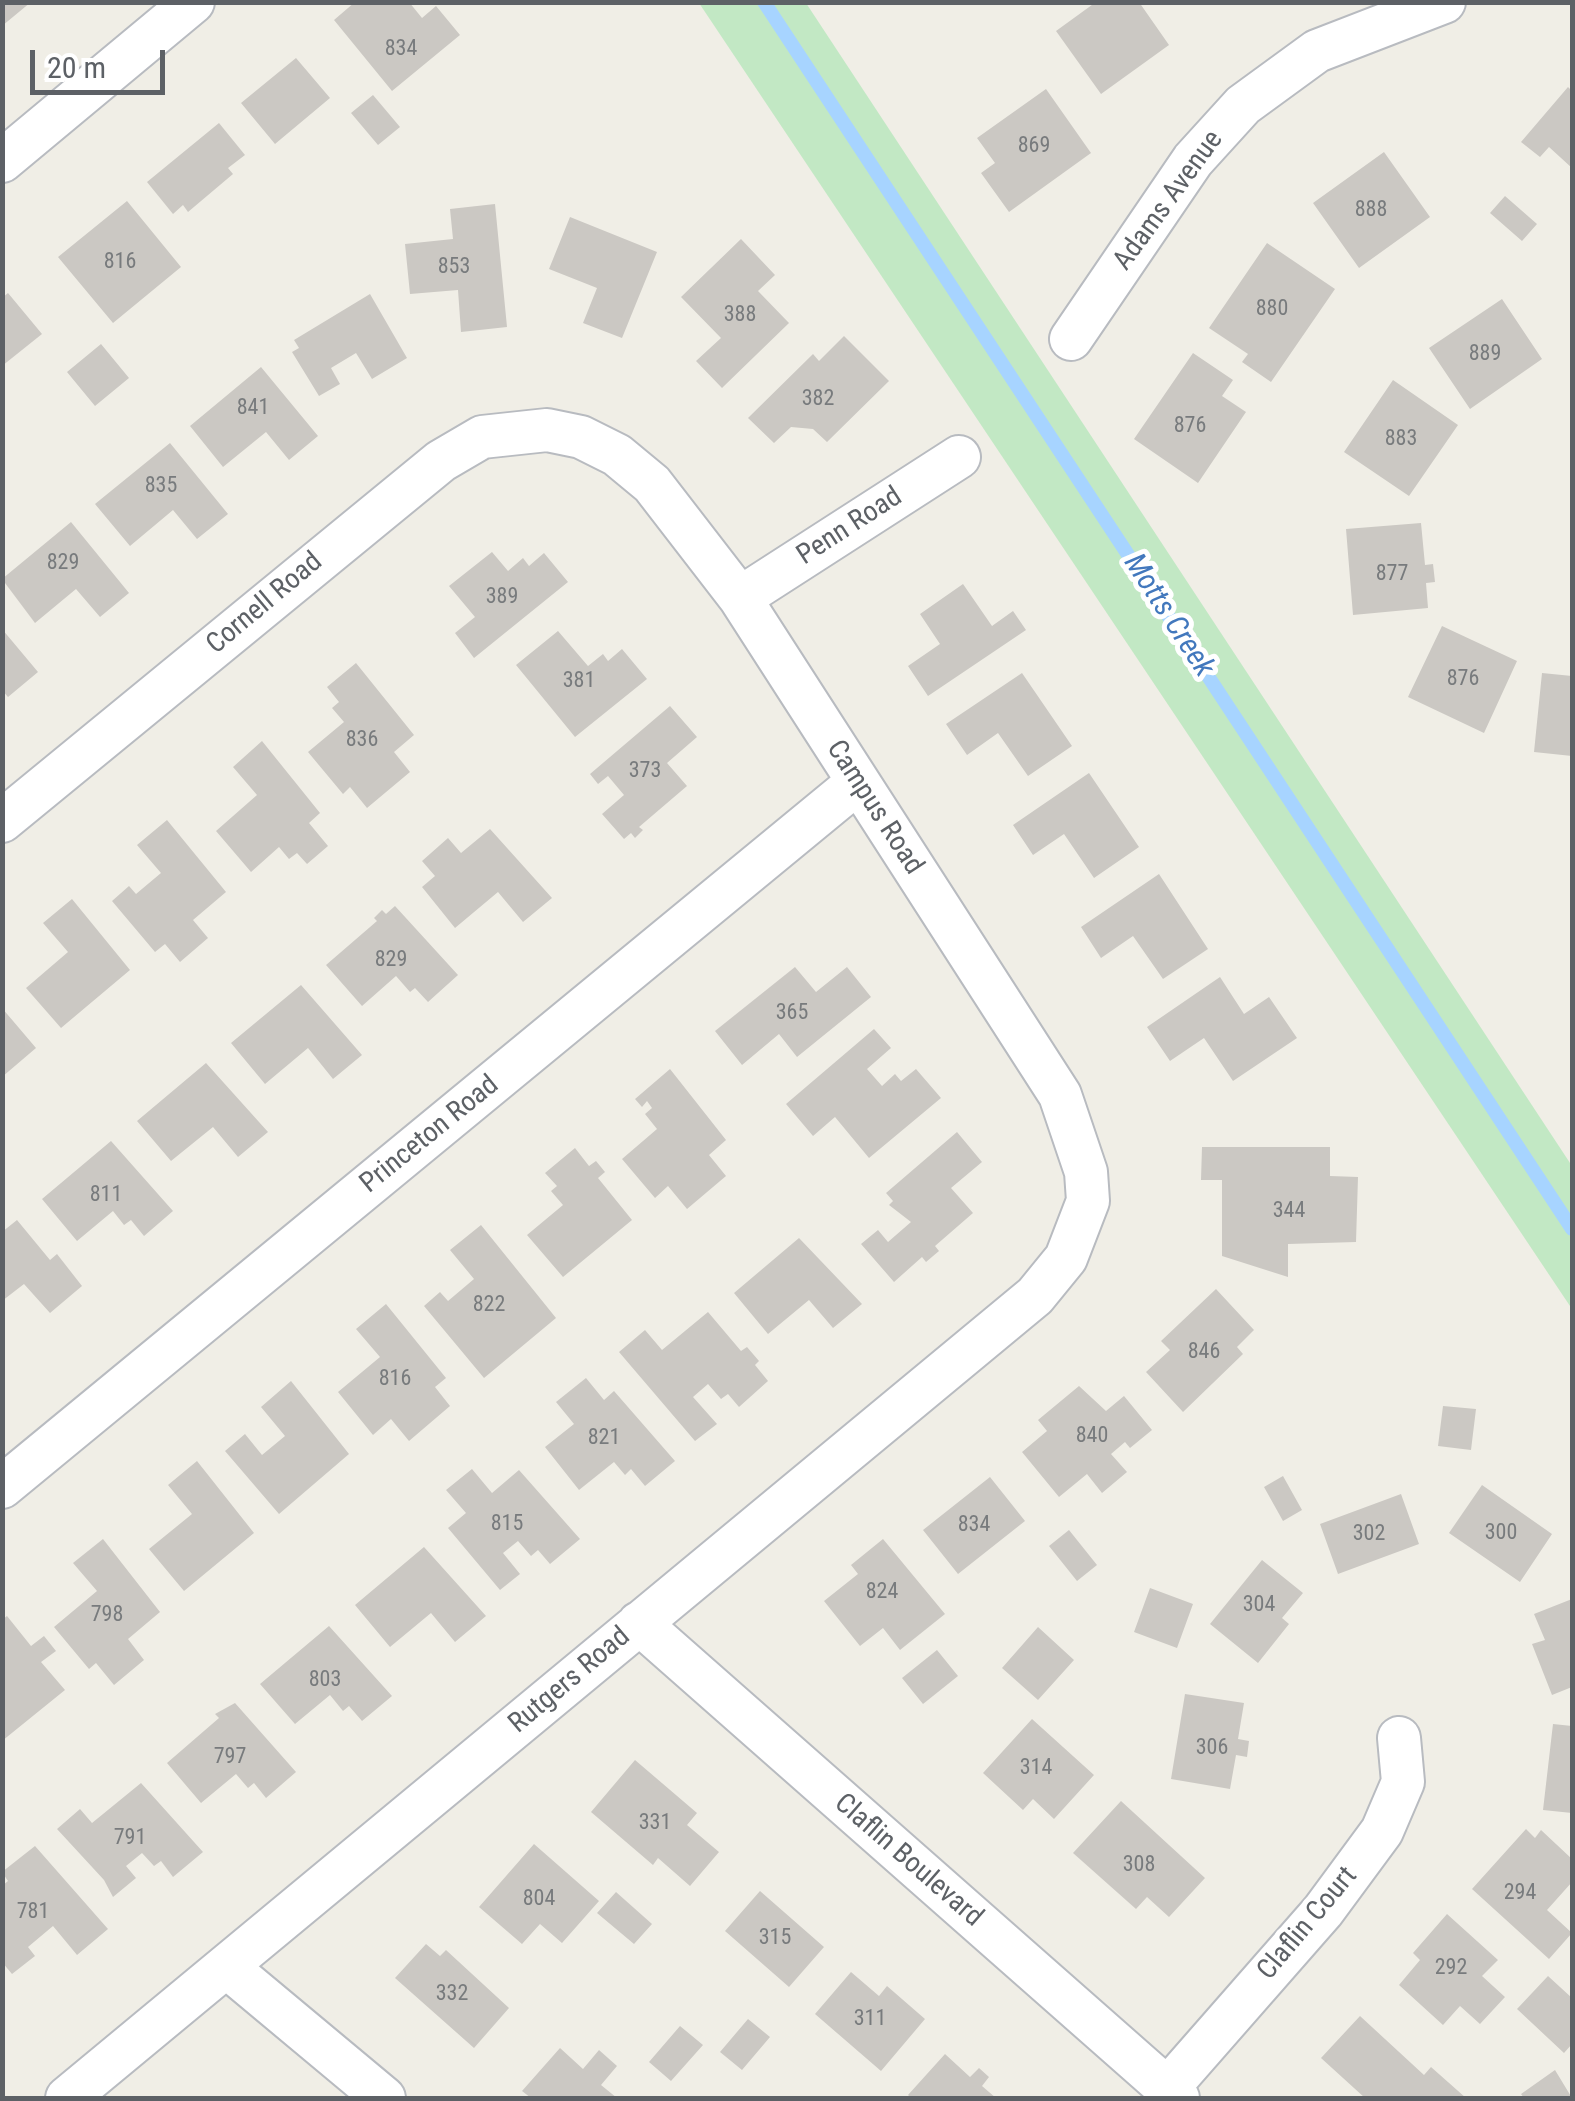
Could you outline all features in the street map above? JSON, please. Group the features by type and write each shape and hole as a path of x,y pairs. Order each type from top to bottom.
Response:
{"street":[{"path":"2,161 193,2"},
{"name":"Adams Avenue","path":"1070,339 1194,160 1243,105 1318,50 1444,2"},
{"name":"Campus Road","path":"547,430 581,437 617,455 652,484 740,598 1060,1095 1086,1172 1088,1201 1066,1258"},
{"name":"Cornell Road","path":"2,821 441,461 482,437 547,430"},
{"name":"Penn Road","path":"740,598 959,457"},
{"name":"Princeton Road","path":"2,1487 858,783"},
{"name":"Rutgers Road","path":"67,2098 1035,1296 1066,1258"},
{"name":"Claflin Boulevard","path":"639,1623 1172,2094"},
{"name":"Claflin Court","path":"1172,2094 1323,1911 1382,1831 1403,1782 1400,1738"},
{"path":"228,1967 384,2098"}],"green space":[{"path":"699,3 806,3 1572,1166 1572,1309"}],"building":[{"path":"2,2 31,2 2,26"},
{"path":"355,2 409,2 422,18 436,6 460,35 392,91 334,20"},
{"path":"1096,2 1139,2 1169,45 1101,94 1056,31"},
{"path":"296,58 330,98 275,144 241,103"},
{"path":"1568,87 1572,91 1572,168 1549,147 1540,157 1521,142"},
{"path":"1046,89 1091,153 1009,212 981,173 995,163 977,138"},
{"path":"373,95 400,127 378,145 351,113"},
{"path":"219,123 245,155 228,168 233,174 188,212 183,205 173,214 147,182"},
{"path":"1384,152 1430,217 1359,268 1313,203"},
{"path":"1505,196 1537,224 1522,241 1490,213"},
{"path":"127,201 181,267 113,323 58,257"},
{"path":"495,204 507,327 461,332 458,290 410,294 405,244 453,239 450,209"},
{"path":"570,217 657,252 622,338 583,323 597,288 549,269"},
{"path":"741,239 775,275 758,291 789,323 722,388 696,361 721,338 681,297"},
{"path":"1267,243 1335,289 1271,382 1242,362 1248,354 1209,328"},
{"path":"8,293 42,334 2,366 2,298"},
{"path":"370,294 407,358 372,379 356,353 331,368 340,384 319,396 292,352 299,348 294,340"},
{"path":"1502,299 1542,359 1470,409 1429,348"},
{"path":"844,336 889,381 827,442 813,429 791,427 774,443 748,418 813,354 819,361"},
{"path":"101,344 129,378 95,406 67,372"},
{"path":"1193,353 1233,380 1222,396 1246,412 1198,483 1134,439"},
{"path":"261,367 318,436 289,460 266,432 223,467 190,426"},
{"path":"1393,380 1458,425 1409,496 1344,452"},
{"path":"170,443 228,514 197,539 173,510 130,546 95,504"},
{"path":"71,522 129,593 100,617 76,589 35,623 2,579"},
{"path":"1421,523 1425,565 1433,564 1435,582 1426,583 1428,608 1353,615 1346,529"},
{"path":"492,552 508,571 523,558 529,566 544,553 568,582 474,658 455,633 475,617 449,586"},
{"path":"963,584 992,626 1013,611 1026,630 928,696 908,666 940,644 920,614"},
{"path":"1442,626 1517,661 1484,733 1408,697"},
{"path":"2,629 38,672 8,697 2,690"},
{"path":"558,631 588,666 603,654 608,661 622,649 647,679 575,737 516,665"},
{"path":"356,663 414,735 394,752 410,772 367,808 350,787 343,794 308,752 344,722 332,708 339,702 327,687"},
{"path":"1022,673 1072,746 1028,776 998,733 967,755 946,724"},
{"path":"1542,673 1572,676 1572,756 1534,752"},
{"path":"670,706 697,737 667,763 687,786 639,827 643,830 635,838 631,833 624,839 602,814 624,795 608,776 598,784 590,774"},
{"path":"262,741 320,813 309,823 328,846 307,864 297,853 289,859 279,847 251,872 216,831 257,795 233,767"},
{"path":"1089,773 1139,847 1094,878 1064,834 1033,855 1013,825"},
{"path":"167,820 226,892 193,920 208,938 180,962 165,944 155,952 112,901 129,886 136,894 161,873 137,845"},
{"path":"490,829 552,898 523,922 498,892 455,928 422,887 435,876 422,861 448,838 461,853"},
{"path":"1159,874 1208,949 1163,979 1133,936 1101,958 1081,927"},
{"path":"72,899 130,970 61,1028 26,988 68,952 43,923"},
{"path":"395,906 458,975 428,1002 415,988 410,992 396,976 362,1006 326,965 377,921 374,918 382,910 386,914"},
{"path":"795,967 816,992 847,967 871,997 797,1057 779,1034 742,1065 715,1031"},
{"path":"1220,977 1244,1014 1269,997 1297,1038 1233,1081 1204,1038 1170,1061 1147,1027"},
{"path":"301,985 362,1055 333,1079 308,1048 265,1084 231,1043"},
{"path":"2,1008 36,1048 2,1077"},
{"path":"874,1029 891,1048 867,1069 882,1086 895,1074 901,1081 916,1069 941,1098 869,1158 835,1117 813,1136 786,1104"},
{"path":"206,1063 268,1132 238,1157 213,1127 171,1161 137,1121"},
{"path":"670,1069 726,1140 709,1155 726,1176 687,1209 668,1186 655,1198 622,1159 657,1129 645,1114 652,1108 647,1101 642,1107 635,1099"},
{"path":"957,1132 982,1162 951,1188 973,1213 935,1246 939,1251 926,1262 922,1257 894,1282 861,1244 878,1230 888,1242 911,1222 889,1205 893,1201 886,1193"},
{"path":"111,1141 173,1211 144,1236 131,1220 124,1225 113,1211 77,1241 42,1199"},
{"path":"1202,1147 1330,1147 1330,1176 1358,1177 1356,1242 1288,1244 1288,1277 1222,1256 1222,1180 1201,1180"},
{"path":"575,1148 589,1166 596,1161 605,1172 598,1178 632,1220 563,1277 527,1235 563,1205 551,1191 557,1186 545,1173"},
{"path":"17,1220 50,1260 57,1254 82,1286 50,1313 24,1284 2,1301 2,1232"},
{"path":"481,1225 556,1318 484,1378 424,1306 440,1292 448,1301 474,1279 450,1250"},
{"path":"799,1238 862,1304 833,1328 809,1300 768,1334 734,1293"},
{"path":"1216,1289 1254,1330 1237,1347 1243,1354 1183,1412 1146,1372 1170,1350 1161,1341"},
{"path":"386,1304 446,1378 435,1387 450,1406 409,1441 391,1419 373,1435 338,1392 380,1357 356,1329"},
{"path":"708,1312 741,1351 747,1347 768,1381 739,1407 728,1394 721,1399 708,1384 693,1397 717,1424 695,1441 619,1352 645,1330 662,1350"},
{"path":"586,1378 604,1400 614,1391 675,1461 645,1486 631,1469 625,1475 614,1462 579,1490 545,1447 574,1424 556,1402"},
{"path":"291,1381 349,1454 279,1514 225,1451 245,1434 262,1455 285,1436 261,1407"},
{"path":"1079,1386 1106,1411 1124,1396 1152,1430 1130,1448 1125,1442 1111,1454 1127,1472 1102,1493 1087,1474 1059,1497 1022,1452 1047,1431 1038,1420"},
{"path":"1443,1406 1476,1409 1471,1450 1438,1446"},
{"path":"197,1461 254,1533 184,1591 149,1549 192,1514 168,1485"},
{"path":"472,1469 492,1493 519,1470 580,1539 550,1564 538,1550 531,1556 518,1541 503,1553 520,1574 500,1590 448,1528 466,1513 446,1490"},
{"path":"1283,1476 1302,1510 1283,1521 1264,1487"},
{"path":"990,1477 1025,1521 958,1574 923,1530"},
{"path":"1482,1485 1552,1534 1520,1582 1449,1533"},
{"path":"1401,1494 1419,1544 1338,1574 1320,1524"},
{"path":"1069,1530 1097,1565 1077,1581 1049,1546"},
{"path":"103,1539 160,1612 128,1639 144,1660 114,1685 96,1663 89,1669 54,1627 97,1591 73,1563"},
{"path":"883,1539 945,1614 900,1650 883,1628 860,1646 824,1601 858,1574 851,1565"},
{"path":"424,1547 486,1616 455,1642 431,1613 390,1647 355,1605"},
{"path":"1262,1560 1303,1593 1282,1618 1289,1624 1258,1663 1210,1624"},
{"path":"1150,1588 1193,1604 1177,1648 1134,1632"},
{"path":"1572,1599 1572,1687 1552,1695 1532,1644 1545,1640 1534,1614"},
{"path":"7,1616 31,1646 44,1636 56,1651 41,1662 65,1690 2,1741 2,1620"},
{"path":"329,1626 392,1696 362,1721 349,1706 343,1711 330,1695 295,1724 260,1684"},
{"path":"1038,1627 1074,1660 1038,1700 1002,1668"},
{"path":"937,1650 958,1676 923,1704 902,1678"},
{"path":"1185,1694 1244,1703 1238,1739 1249,1741 1247,1757 1236,1755 1230,1789 1171,1779"},
{"path":"235,1703 296,1772 266,1798 254,1783 248,1788 236,1774 201,1803 167,1763 219,1718 215,1714"},
{"path":"1032,1719 1094,1775 1054,1819 1033,1799 1023,1810 983,1773"},
{"path":"1553,1724 1572,1726 1572,1813 1543,1810"},
{"path":"635,1760 697,1813 687,1825 719,1852 690,1886 658,1858 653,1865 591,1812"},
{"path":"141,1783 203,1852 173,1877 161,1861 154,1866 142,1853 126,1866 136,1878 113,1897 104,1880 57,1829 80,1809 92,1823"},
{"path":"1121,1801 1205,1878 1169,1917 1147,1897 1136,1909 1073,1853"},
{"path":"1526,1829 1535,1838 1541,1830 1572,1859 1572,1882 1547,1910 1572,1933 1549,1959 1472,1889"},
{"path":"534,1844 599,1901 562,1943 540,1924 522,1944 479,1907"},
{"path":"35,1846 108,1929 77,1955 53,1926 28,1947 35,1956 12,1974 2,1962 2,1886 8,1881 2,1872"},
{"path":"760,1891 824,1947 789,1987 725,1931"},
{"path":"616,1892 652,1924 634,1944 597,1913"},
{"path":"1447,1914 1498,1960 1482,1976 1505,1997 1480,2024 1460,2006 1443,2025 1399,1985 1420,1960 1413,1953"},
{"path":"426,1944 440,1956 446,1950 509,2008 474,2048 395,1978"},
{"path":"851,1972 879,1996 887,1986 925,2019 881,2071 815,2014"},
{"path":"1548,1976 1572,1998 1572,2044 1564,2053 1517,2009"},
{"path":"1360,2016 1424,2075 1431,2067 1466,2098 1365,2098 1321,2058"},
{"path":"748,2019 770,2037 742,2070 720,2052"},
{"path":"680,2026 703,2045 671,2081 649,2062"},
{"path":"560,2048 583,2069 599,2050 617,2066 601,2085 617,2098 531,2098 522,2091"},
{"path":"945,2054 970,2077 979,2068 989,2077 982,2086 996,2098 911,2098 908,2095"},
{"path":"1555,2070 1572,2098 1524,2098 1521,2094"}],"waterway":[{"name":"Motts Creek","path":"764,2 1572,1229"}]}
